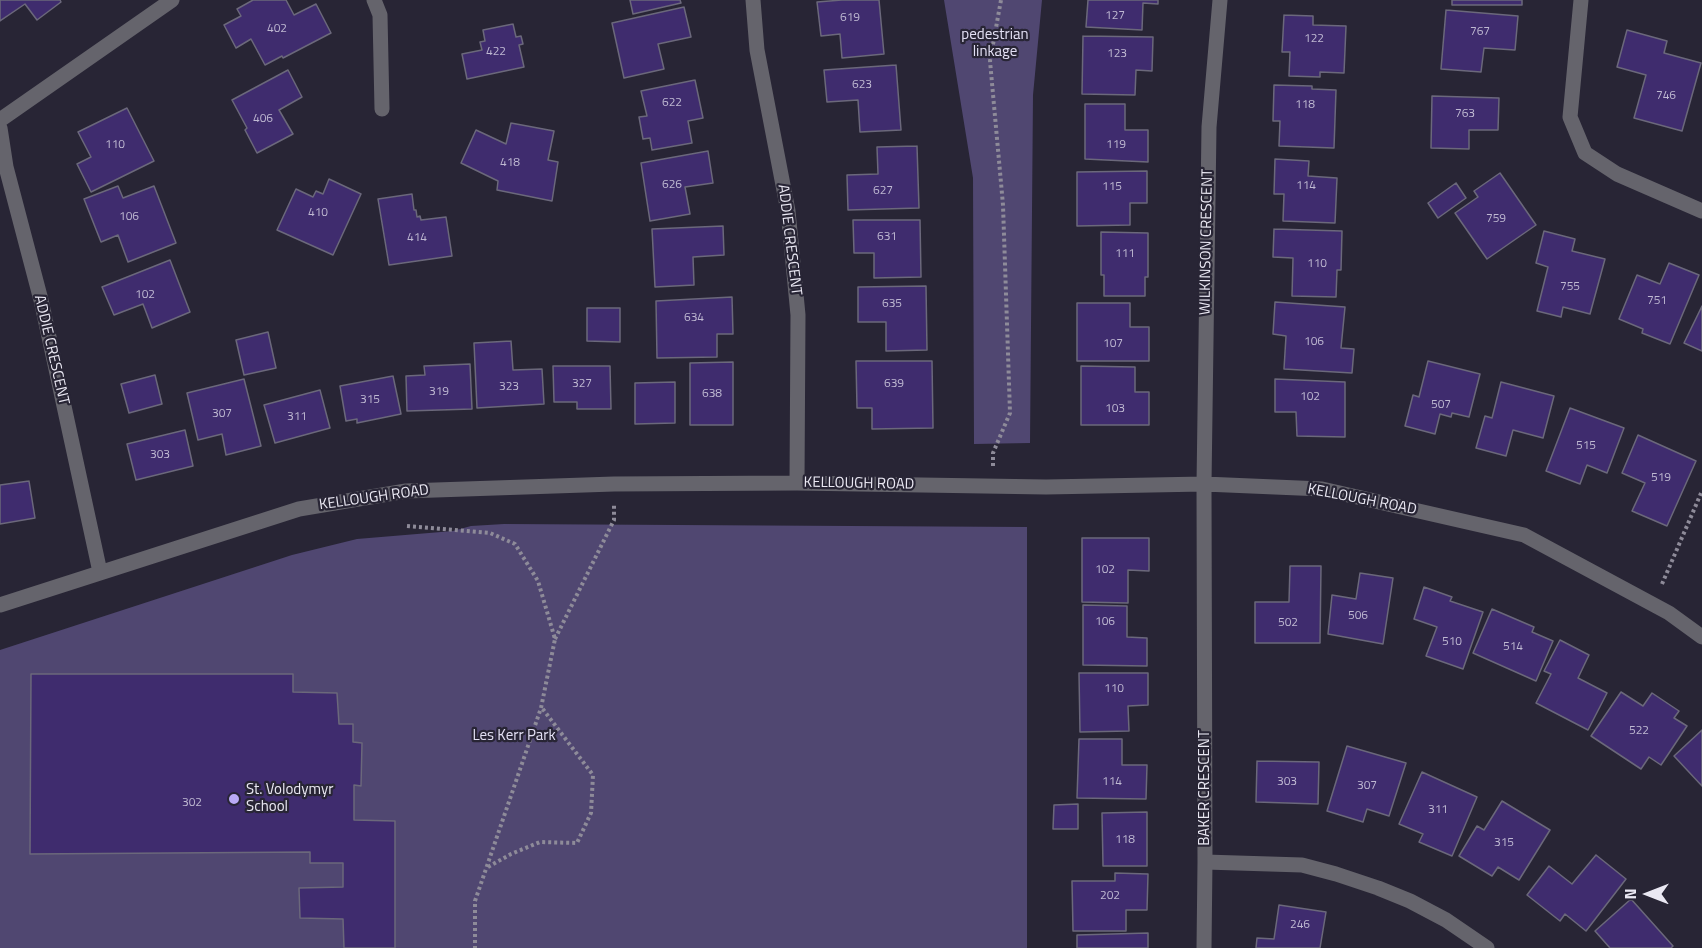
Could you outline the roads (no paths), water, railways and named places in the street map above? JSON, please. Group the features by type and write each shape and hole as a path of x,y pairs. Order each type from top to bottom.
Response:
{"street":[{"path":"0,120 172,0"},
{"path":"374,0 380,15 382,109"},
{"name":"ADDIE CRESCENT","path":"753,0 757,50 788,211 798,315 796,483"},
{"name":"WILKINSON CRESCENT","path":"1204,484 1209,127 1220,0"},
{"path":"1581,0 1570,117 1585,153 1617,174 1702,211"},
{"name":"ADDIE CRESCENT","path":"0,128 3,169 41,300 100,572"},
{"name":"KELLOUGH ROAD","path":"0,605 299,509 395,492 615,484 796,483 1046,486 1204,484 1322,489 1524,534 1669,613 1702,637"},
{"name":"BAKER CRESCENT","path":"1204,484 1205,862 1302,865 1336,874 1410,901 1446,920 1487,948"},
{"path":"1204,948 1205,862"}],"place":[{"name":"St. Volodymyr School","path":"234,799"}],"park label":[{"name":"pedestrian linkage","path":"995,44"},
{"name":"Les Kerr Park","path":"514,736"}]}
